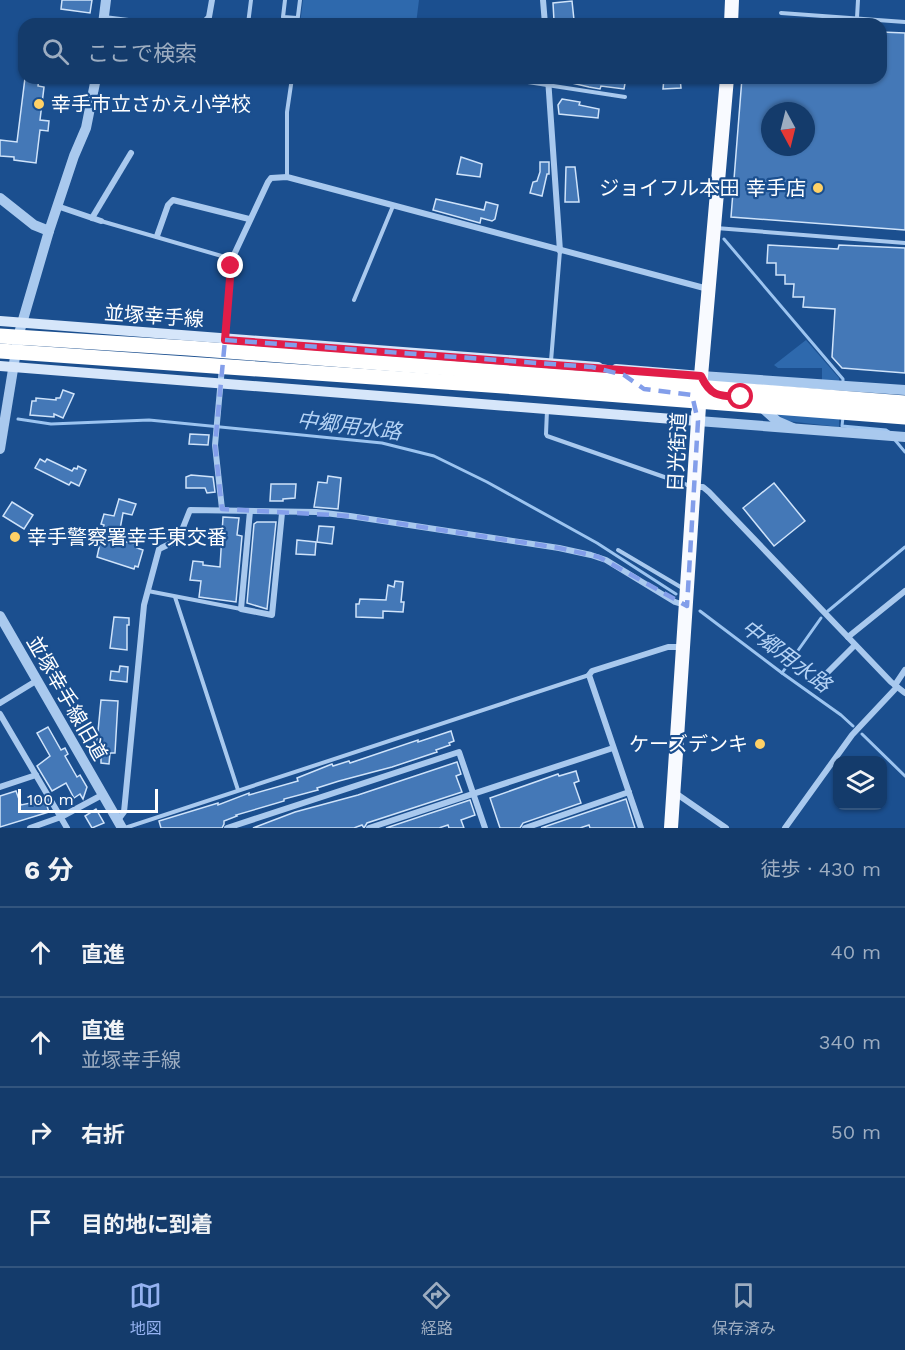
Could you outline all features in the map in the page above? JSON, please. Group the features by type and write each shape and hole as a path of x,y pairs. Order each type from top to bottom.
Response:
{"highway":[{"path":"730,18 732,0"},
{"name":"日光街道","path":"671,828 701,376 727,84"},
{"path":"0,336 247,352 905,403"},
{"path":"0,351 905,417"}],"main road":[{"name":"並塚幸手線","path":"0,321 701,376"},
{"path":"21,324 24,334 33,345 86,352 112,369 156,378"},
{"path":"0,366 698,421 694,399 690,393 644,389 624,375 592,367"}],"street":[{"path":"104,18 106,0"},
{"path":"207,18 212,0"},
{"path":"543,0 544,18"},
{"path":"0,449 21,324 57,206 86,128 95,84"},
{"path":"548,84 560,251"},
{"path":"92,218 131,153"},
{"path":"232,259 249,219 271,178 287,177 709,289"},
{"path":"0,198 34,225 49,231"},
{"path":"158,236 168,205 173,200 249,219"},
{"path":"57,206 101,221"},
{"path":"222,509 215,462 230,279"},
{"path":"793,428 777,421 750,398 714,394 705,385 701,376 905,390"},
{"path":"698,421 905,437"},
{"path":"694,486 703,487 709,492 848,638 905,693"},
{"path":"122,825 139,650 148,591 159,549 178,540 190,510 316,512 559,548 606,560 675,602 687,606"},
{"path":"250,511 241,609 272,615 282,513"},
{"path":"848,638 905,591"},
{"name":"並塚幸手線旧道","path":"0,616 102,795 122,825"},
{"path":"827,673 855,645"},
{"path":"641,828 589,675 668,646 684,647"},
{"path":"785,828 852,735 896,686 905,670"},
{"path":"0,703 36,681"},
{"path":"0,714 67,828"},
{"path":"369,828 613,748"},
{"path":"227,828 459,752 485,828"},
{"path":"0,787 36,775"},
{"path":"525,828 629,792"},
{"path":"674,792 726,828"},
{"path":"30,828 61,817 102,795"}],"lane":[{"path":"249,18 251,0"},
{"path":"285,0 283,17 297,18 300,0"},
{"path":"781,13 856,18 858,0"},
{"path":"887,21 905,22"},
{"path":"287,177 287,112 291,84"},
{"path":"562,84 625,97"},
{"path":"354,300 393,206"},
{"path":"101,221 232,259 230,279"},
{"path":"715,228 905,243"},
{"path":"551,363 560,251"},
{"path":"547,409 548,436 684,485 694,486"},
{"path":"618,550 677,586 688,590"},
{"path":"148,591 241,609"},
{"path":"176,597 238,790"},
{"path":"122,825 238,790 589,675"}],"highlighted area":[{"path":"225,340 592,367 624,375 644,389 692,395 698,421 687,606 599,557 559,548 350,516 222,509 215,445"}],"shaded area":[{"path":"303,0 419,0 417,18 301,18"},
{"path":"806,340 839,378 839,427 787,421 734,386 822,390 822,368 778,368 774,365"}],"building":[{"path":"62,0 92,0 90,13 61,9"},
{"path":"572,1 574,18 554,18 553,3"},
{"path":"887,32 905,33 905,230 731,217 742,84 887,84"},
{"path":"24,84 38,84 38,86 44,87 40,120 49,121 48,131 40,130 36,163 0,156 0,140 17,142"},
{"path":"576,84 625,84 624,89 601,86 600,89"},
{"path":"663,84 681,84 681,88 663,89"},
{"path":"562,99 580,102 579,105 599,109 598,118 559,114 558,105"},
{"path":"461,157 482,164 480,177 457,174"},
{"path":"540,162 549,162 549,174 547,174 542,196 530,193 533,182 537,181 540,172"},
{"path":"566,167 575,167 579,202 565,202"},
{"path":"436,199 484,210 486,202 498,205 495,219 492,221 481,218 480,223 433,210"},
{"path":"768,245 838,249 839,245 905,248 905,373 842,368 832,357 835,309 803,307 804,297 793,297 794,284 785,284 785,275 776,275 776,263 767,263"},
{"path":"63,390 74,394 63,418 54,414 54,417 30,415 32,401 36,401 36,398 56,400 60,398"},
{"path":"190,434 209,435 208,445 189,444"},
{"path":"40,459 45,462 47,459 72,471 78,466 86,470 79,486 71,482 69,485 35,468"},
{"path":"191,475 213,477 215,492 207,493 205,488 186,488 186,477"},
{"path":"328,476 341,478 338,509 314,507 318,482 327,483"},
{"path":"774,483 805,521 774,546 743,508"},
{"path":"271,484 296,484 295,498 270,501"},
{"path":"119,499 136,504 132,515 123,513 118,540 138,545 137,548 143,550 138,567 135,566 134,569 97,557 104,514 114,516"},
{"path":"12,502 33,515 24,529 3,516"},
{"path":"223,517 239,518 237,535 242,536 236,602 199,597 201,581 190,580 193,561 220,567"},
{"path":"276,522 267,609 247,603 254,524"},
{"path":"319,526 334,527 332,544 317,542"},
{"path":"297,540 316,542 315,555 296,554"},
{"path":"395,581 403,582 401,602 404,602 403,612 383,611 383,618 356,617 356,604 359,604 360,599 386,600 388,585 394,587"},
{"path":"114,617 129,618 127,650 110,648"},
{"path":"120,666 128,667 127,682 110,680 111,671 119,672"},
{"path":"101,700 118,701 115,753 110,753 109,764 101,763 101,752 96,752"},
{"path":"48,727 61,750 65,748 68,754 65,756 77,777 80,775 87,787 83,799 80,794 74,798 66,783 52,791 37,766 50,756 37,733"},
{"path":"451,731 454,741 436,750 437,752 236,815 224,821 222,828 161,828 159,821 218,803 218,805 249,793 249,795 298,781 297,778 332,764 333,766 349,761 350,763"},
{"path":"457,762 461,774 456,776 462,792 367,823 364,828 362,825 354,828 253,828 295,812 358,795"},
{"path":"576,771 579,781 574,783 581,803 523,823 520,828 500,828 490,798 558,774 559,776"},
{"path":"16,791 21,805 45,800 49,812 0,827 0,796"},
{"path":"626,799 635,828 590,828 589,825 580,828 541,828"},
{"path":"470,800 475,815 461,820 464,828 449,828 448,825 439,828 386,828"},
{"path":"96,809 104,823 92,828 85,816"}],"waterway":[{"path":"724,239 843,379 843,384"},
{"path":"843,417 842,426 889,432"},
{"name":"中郷用水路","path":"18,419 51,424 149,420 382,443 434,456 487,482 597,543 676,594"},
{"path":"895,440 905,452"},
{"path":"828,611 905,547"},
{"name":"中郷用水路","path":"700,611 853,726"},
{"path":"782,673 821,618"},
{"name":"中郷用水路","path":"862,734 905,776"}],"place":[{"name":"幸手市立さかえ小学校","path":"39,104"},
{"name":"ジョイフル本田 幸手店","path":"818,188"},
{"name":"幸手警察署幸手東交番","path":"15,537"},
{"name":"ケーズデンキ","path":"760,744"}],"route":[{"path":"231,266 225,340 701,376 710,392 721,396 741,397"}]}
